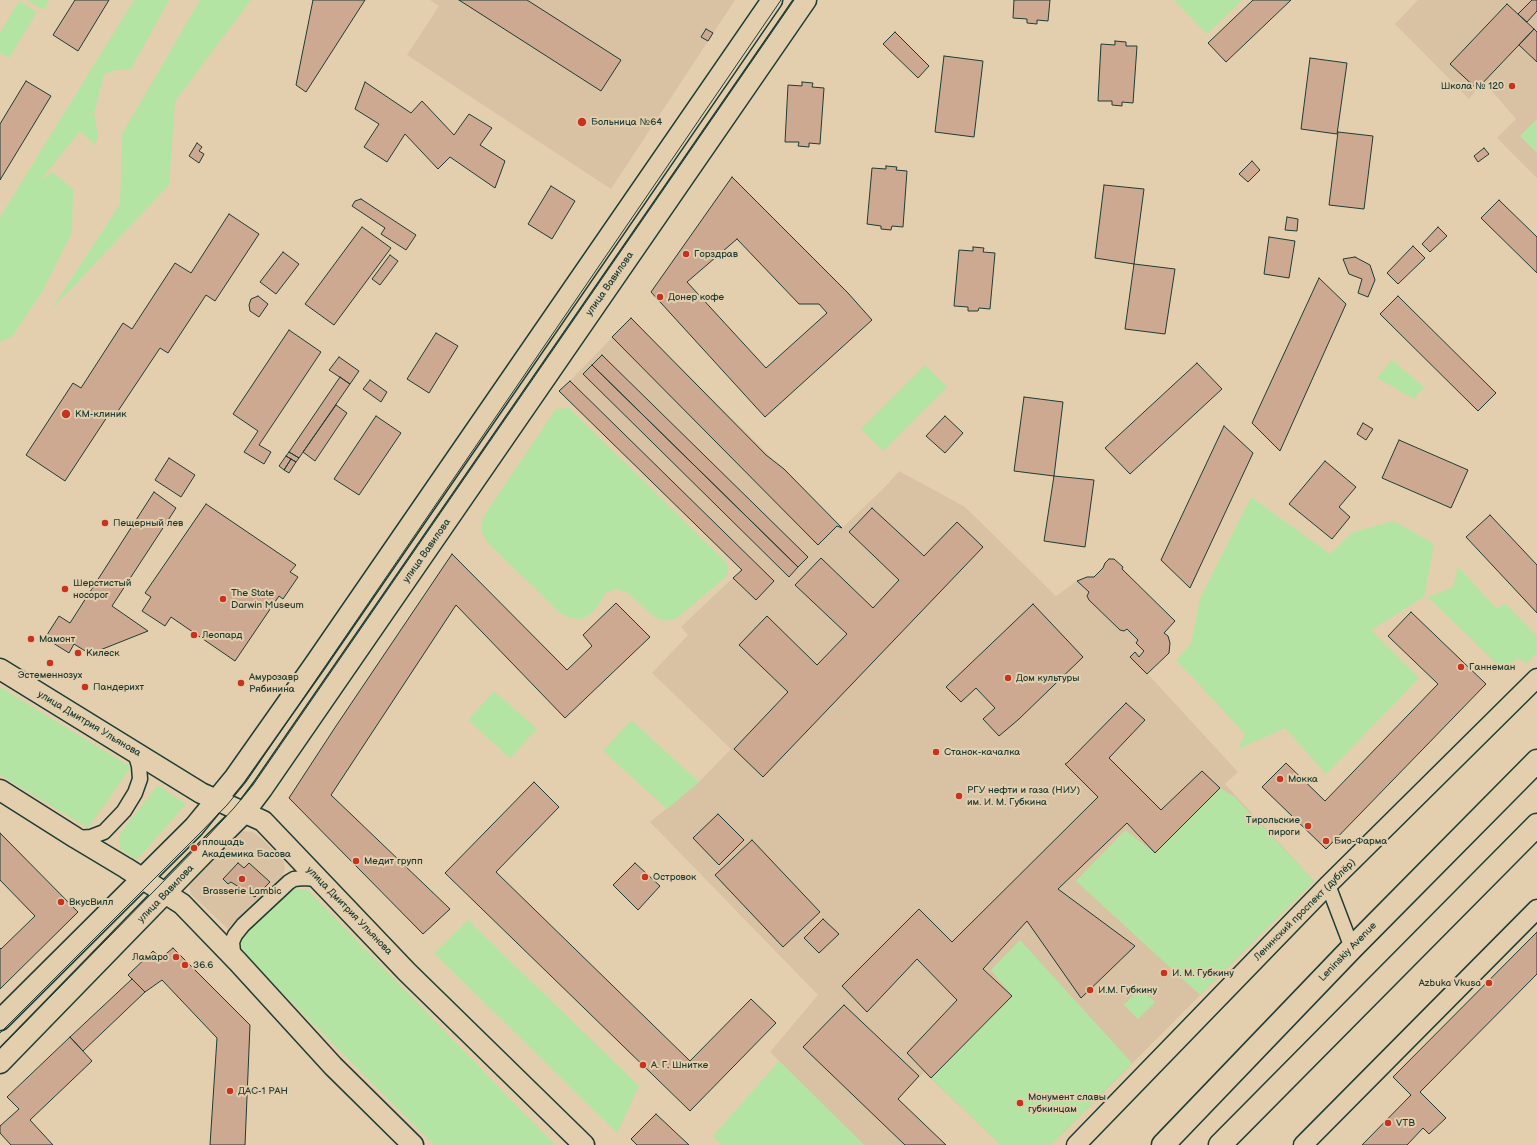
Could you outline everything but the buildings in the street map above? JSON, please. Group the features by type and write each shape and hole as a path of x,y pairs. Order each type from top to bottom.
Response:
{"main road":[{"path":"0,1020 194,827 235,778 772,0"},
{"name":"улица Вавилова","path":"0,1063 244,813 275,772 806,0"},
{"name":"улица Дмитрия Ульянова","path":"0,670 201,793 262,821 407,972 584,1145"},
{"name":"Leninskiy Avenue","path":"1163,1145 1352,948 1537,761"},
{"path":"0,790 182,904 238,962 333,1066 413,1145"},
{"path":"1220,1145 1537,825"}],"street":[{"name":"Ленинский проспект (дублёр)","path":"1076,1145 1328,885 1537,678"},
{"path":"76,838 91,837 104,832 124,811 135,794 140,779 139,766 135,752"},
{"path":"238,962 233,952 232,942 235,935 243,925 289,882 294,879 303,878 318,879"},
{"path":"1328,885 1352,948"},
{"path":"1303,1145 1537,909"}],"shaded area":[{"name":"Больница №64","path":"430,0 735,0 611,189 407,55 439,6"},
{"name":"Школа № 120","path":"1418,0 1537,0 1537,178 1497,138 1516,119 1491,90 1483,82 1469,99 1395,24"},
{"name":"РГУ нефти и газа (НИУ) им. И. М. Губкина","path":"631,318 842,528 886,486 899,471 965,507 1056,596 1078,580 1089,592 1160,657 1145,671 1238,772 1225,784 1314,881 1051,1145 1001,1145 924,1072 898,1099 946,1145 864,1145 770,1052 818,995 650,822 699,782 731,749 652,673 688,635 681,627 741,570 560,391"},
{"path":"241,831 253,832 261,838 283,860 285,868 281,880 250,906 228,929 191,894 189,885 190,880 236,834"}],"green space":[{"path":"27,0 47,0 48,2 44,10"},
{"path":"134,0 169,0 131,69 117,70 104,74 94,113 98,136 95,145 80,131 40,181 52,172 73,189 72,232 43,290 12,337 0,342 0,217"},
{"path":"200,0 251,0 175,101 169,185 51,310 120,204 122,134"},
{"path":"1174,0 1242,0 1207,34"},
{"path":"19,1 37,12 9,58 0,53 0,33"},
{"path":"1537,119 1537,153 1520,136"},
{"path":"1392,360 1424,387 1414,399 1377,378"},
{"path":"925,365 947,387 883,451 861,429"},
{"path":"569,408 727,563 728,575 677,618 665,621 654,617 628,593 616,589 605,593 600,603 592,613 582,619 570,618 560,613 488,543 482,533 482,521 487,511 556,409"},
{"path":"1251,497 1330,554 1353,532 1394,521 1434,544 1424,597 1371,630 1419,678 1326,774 1285,728 1238,749 1245,734 1176,660 1191,644 1200,598"},
{"path":"1458,567 1497,609 1505,603 1537,636 1537,652 1527,663 1517,658 1505,672 1428,597 1453,587"},
{"path":"0,687 131,767 88,828 0,775"},
{"path":"494,691 537,729 510,758 468,720"},
{"path":"631,720 699,782 667,809 603,751"},
{"path":"158,785 186,804 137,860 120,849 119,836"},
{"path":"1220,788 1235,797 1314,881 1200,995 1076,881 1125,830 1155,853"},
{"path":"291,889 307,889 555,1145 434,1145 239,949 242,935"},
{"path":"468,920 639,1086 617,1133 434,953"},
{"path":"1020,940 1132,1063 1051,1145 1001,1145 931,1078 1012,996 991,970"},
{"path":"1140,988 1155,1002 1138,1019 1124,1005"},
{"path":"779,1061 864,1145 722,1145 713,1136"}],"tram line":[{"path":"0,1033 201,832 227,805 246,782 781,0"},
{"path":"0,1048 207,837 253,785 794,0"}],"place":[{"name":"Школа № 120","path":"1512,86"},
{"name":"Больница №64","path":"582,122"},
{"name":"Горздрав","path":"686,254"},
{"name":"Донер кофе","path":"660,297"},
{"name":"КМ-клиник","path":"66,414"},
{"name":"Пещерный лев","path":"105,523"},
{"name":"Шерстистый носорог","path":"65,589"},
{"name":"The State Darwin Museum","path":"223,599"},
{"name":"Леопард","path":"194,635"},
{"name":"Мамонт","path":"31,639"},
{"name":"Килеск","path":"78,653"},
{"name":"Эстеменнозух","path":"50,663"},
{"name":"Ганнеман","path":"1461,667"},
{"name":"Дом культуры","path":"1008,678"},
{"name":"Амурозавр Рябинина","path":"241,683"},
{"name":"Пандерихт","path":"85,687"},
{"name":"Cтанок-качалка","path":"936,752"},
{"name":"Мокка","path":"1280,779"},
{"name":"РГУ нефти и газа (НИУ) им. И. М. Губкина","path":"959,796"},
{"name":"Тирольские пироги","path":"1308,826"},
{"name":"Био-Фарма","path":"1326,841"},
{"name":"площадь Академика Басова","path":"194,848"},
{"name":"Медит групп","path":"356,861"},
{"name":"Островок","path":"645,877"},
{"name":"Brasserie Lambic","path":"242,879"},
{"name":"ВкусВилл","path":"61,902"},
{"name":"Ламаро","path":"176,957"},
{"name":"36.6","path":"185,965"},
{"name":"И. М. Губкину","path":"1164,973"},
{"name":"Azbuka Vkusa","path":"1489,983"},
{"name":"И.М. Губкину","path":"1090,990"},
{"name":"А. Г. Шнитке","path":"643,1065"},
{"name":"ДАС-1 РАН","path":"230,1091"},
{"name":"Монумент славы губкинцам","path":"1020,1103"},
{"name":"VTB","path":"1388,1123"}]}
